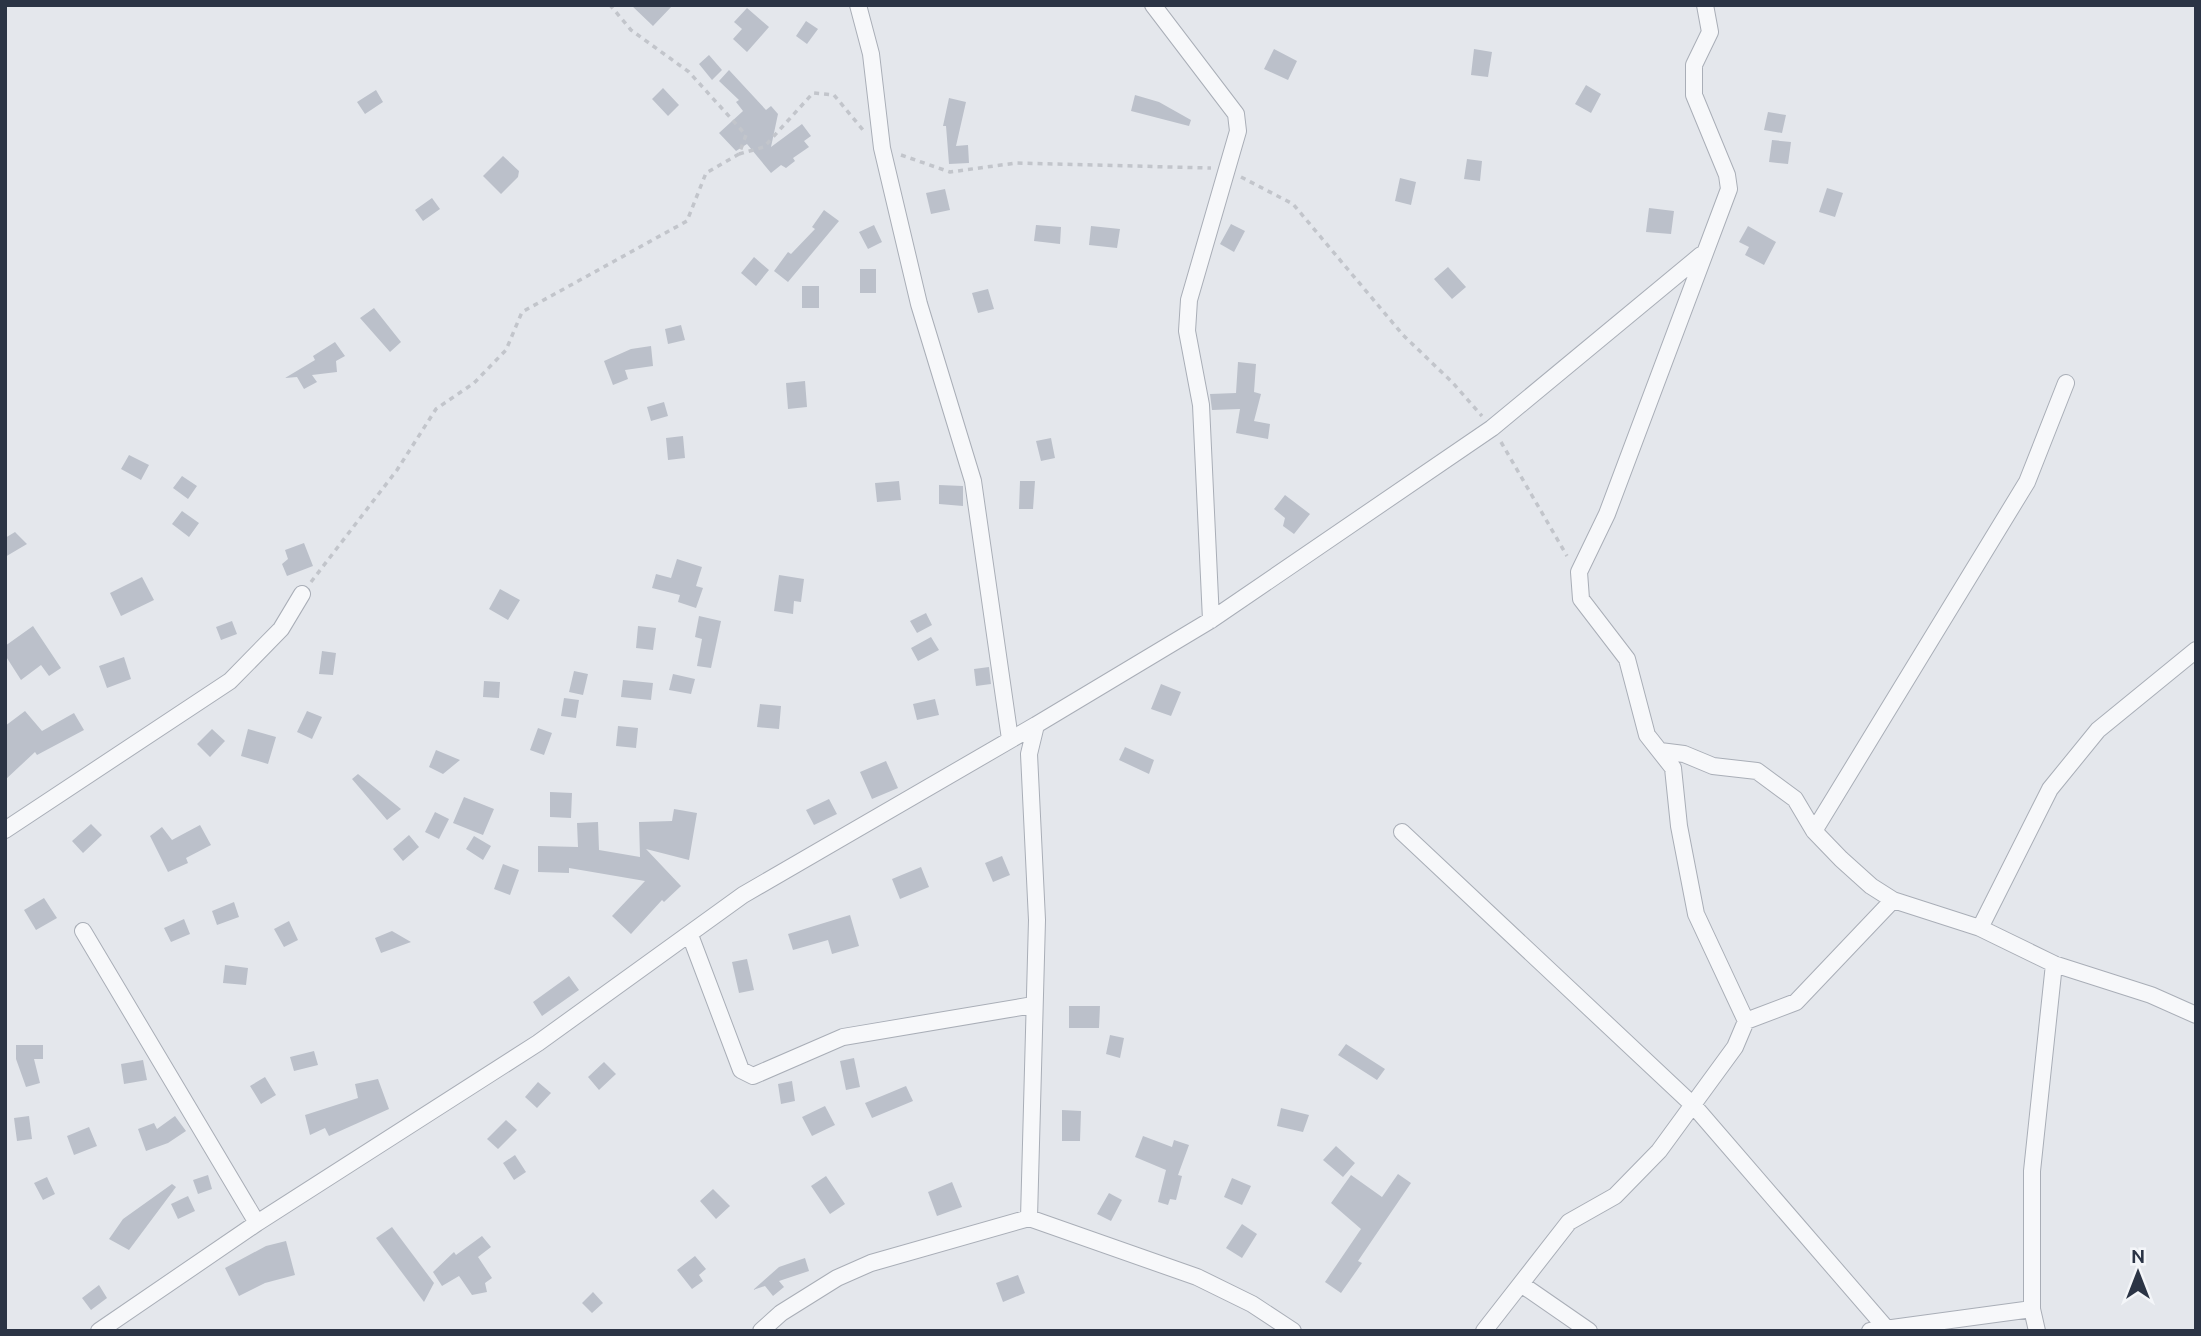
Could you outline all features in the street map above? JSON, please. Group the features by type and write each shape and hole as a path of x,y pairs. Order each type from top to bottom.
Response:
{"street":[{"path":"858,5 871,54 882,148 919,304 973,481 1010,739"},
{"path":"1153,5 1236,114 1238,131 1189,300 1188,320 1201,405 1211,620"},
{"path":"1705,5 1710,32 1694,65 1694,95 1727,175 1729,188 1607,514 1579,572 1581,599 1627,659 1647,735 1673,768 1679,826 1696,914 1746,1021"},
{"path":"99,1331 257,1223 538,1043 743,895 1211,620 1492,428 1703,254"},
{"path":"1814,831 2027,482 2066,383"},
{"path":"5,830 230,681 281,629 302,594"},
{"path":"1980,928 2050,789 2098,730 2196,650"},
{"path":"1029,1218 1037,920 1029,754 1035,725"},
{"path":"1660,751 1684,754 1713,766 1757,771 1796,799 1814,831 1871,886 1893,900 1980,928 2054,964 2151,995 2196,1015"},
{"path":"1402,832 1694,1107 1878,1329 2032,1309"},
{"path":"1484,1331 1569,1222 1615,1196 1659,1152 1735,1047 1746,1021 1796,1002 1893,900"},
{"path":"83,932 257,1223"},
{"path":"690,934 741,1070 753,1076 843,1037 1033,1005"},
{"path":"2037,1331 2032,1309 2032,1171 2054,964"},
{"path":"761,1331 781,1313 826,1285 871,1263 1029,1218 1197,1277 1252,1304 1293,1331"},
{"path":"1521,1284 1589,1331"}],"path":[{"path":"302,594 397,470 436,410 474,383 506,350 522,312 687,221 706,173 739,154 746,135 688,72 631,30 610,5"}],"building":[{"path":"631,5 673,5 653,26"},
{"path":"747,8 769,27 747,52 733,39 742,29 734,22"},
{"path":"806,21 818,29 807,44 796,36"},
{"path":"1274,49 1297,61 1288,80 1264,69"},
{"path":"1474,49 1492,52 1488,77 1471,75"},
{"path":"709,55 722,70 712,80 699,64"},
{"path":"729,70 766,110 771,106 778,114 771,147 802,124 811,136 804,141 809,147 793,158 795,161 786,168 781,165 771,173 747,144 736,151 719,133 743,111 736,102 739,100 719,81"},
{"path":"1586,85 1601,94 1591,113 1575,104"},
{"path":"663,88 679,105 668,116 652,99"},
{"path":"376,90 383,102 365,114 357,102"},
{"path":"1135,95 1159,102 1191,120 1189,126 1131,111"},
{"path":"949,98 966,102 956,146 968,145 969,163 949,164 946,126 943,126"},
{"path":"1768,112 1786,115 1782,133 1764,130"},
{"path":"1772,140 1791,142 1788,164 1769,162"},
{"path":"503,156 519,171 518,177 501,194 483,176"},
{"path":"1467,159 1482,161 1480,181 1464,179"},
{"path":"1400,178 1416,182 1411,205 1395,201"},
{"path":"1827,188 1843,193 1835,217 1819,212"},
{"path":"945,189 950,210 931,214 926,193"},
{"path":"432,198 440,209 423,221 415,210"},
{"path":"1649,208 1674,211 1671,234 1646,232"},
{"path":"824,210 839,221 788,282 774,271 788,252 791,254 815,229 812,227"},
{"path":"1231,224 1245,231 1234,252 1220,244"},
{"path":"874,225 882,242 868,249 859,232"},
{"path":"1036,225 1061,227 1060,244 1034,241"},
{"path":"1091,226 1120,229 1117,248 1089,245"},
{"path":"1748,226 1776,242 1764,265 1745,255 1749,247 1739,242"},
{"path":"754,257 769,270 756,286 741,273"},
{"path":"1448,267 1466,287 1452,299 1434,279"},
{"path":"860,269 876,269 876,293 860,293"},
{"path":"802,286 819,286 819,308 802,308"},
{"path":"988,289 994,309 978,313 972,293"},
{"path":"374,308 401,342 390,352 360,318"},
{"path":"681,325 685,340 668,344 665,329"},
{"path":"335,342 345,356 336,361 337,372 312,375 317,382 304,389 297,377 285,378 315,360 313,356"},
{"path":"651,346 653,366 625,370 628,379 613,385 604,361 631,349"},
{"path":"1238,362 1256,364 1254,392 1261,394 1254,421 1270,424 1268,439 1236,433 1240,409 1212,410 1210,394 1236,393"},
{"path":"805,381 807,407 788,409 786,383"},
{"path":"664,402 668,416 651,421 647,407"},
{"path":"683,436 685,458 668,460 666,438"},
{"path":"1051,438 1055,458 1041,461 1036,441"},
{"path":"129,455 149,465 141,480 121,469"},
{"path":"182,476 197,486 188,499 173,488"},
{"path":"899,481 901,500 877,502 875,483"},
{"path":"1020,481 1035,481 1033,509 1019,509"},
{"path":"939,485 963,486 963,506 939,504"},
{"path":"1285,495 1310,514 1294,534 1283,526 1285,518 1274,509"},
{"path":"182,511 199,523 189,537 172,524"},
{"path":"15,532 27,544 5,557 5,538"},
{"path":"304,543 313,566 287,576 282,564 288,559 285,550"},
{"path":"677,559 702,567 696,586 703,588 696,608 678,602 680,595 652,588 656,574 671,578"},
{"path":"779,575 804,579 801,602 794,601 793,614 774,611"},
{"path":"142,577 154,600 121,616 110,593"},
{"path":"500,589 520,600 508,620 489,609"},
{"path":"926,613 932,625 917,633 910,621"},
{"path":"699,616 721,621 711,668 697,666 702,639 695,637"},
{"path":"232,621 237,634 221,640 216,627"},
{"path":"33,626 61,668 49,676 41,665 21,680 5,655 5,646"},
{"path":"638,626 656,628 653,650 636,648"},
{"path":"931,637 939,650 918,661 911,648"},
{"path":"322,651 336,653 333,675 319,674"},
{"path":"124,657 131,679 107,688 99,666"},
{"path":"989,667 991,684 976,686 974,669"},
{"path":"574,671 588,674 583,695 569,692"},
{"path":"673,674 695,679 691,694 669,690"},
{"path":"623,680 653,683 651,700 621,697"},
{"path":"484,681 500,682 499,698 483,697"},
{"path":"1161,684 1181,692 1171,716 1151,709"},
{"path":"564,698 579,700 576,718 561,716"},
{"path":"935,699 939,715 917,720 913,704"},
{"path":"760,704 781,706 779,729 757,727"},
{"path":"25,711 42,731 74,713 84,730 37,755 35,752 5,780 5,726"},
{"path":"307,711 322,717 312,739 297,732"},
{"path":"618,726 638,728 636,748 616,746"},
{"path":"538,728 552,733 544,755 530,750"},
{"path":"212,729 225,741 210,757 197,744"},
{"path":"248,729 276,737 268,764 241,756"},
{"path":"1125,747 1154,760 1149,774 1119,760"},
{"path":"436,750 460,760 443,774 429,767"},
{"path":"886,761 898,788 872,799 860,772"},
{"path":"358,774 401,809 387,820 352,779"},
{"path":"550,792 572,793 571,818 550,817"},
{"path":"464,797 494,809 483,835 453,823"},
{"path":"829,799 837,814 814,825 806,810"},
{"path":"674,809 697,813 689,860 646,849 681,886 664,902 662,900 631,934 612,916 645,881 569,868 569,873 538,872 538,846 578,847 577,823 598,822 599,850 640,857 639,822 672,821"},
{"path":"435,812 449,819 439,839 425,832"},
{"path":"91,824 102,835 83,853 72,841"},
{"path":"200,825 211,845 186,858 188,863 168,872 150,836 162,827 172,840"},
{"path":"409,835 419,847 403,861 393,849"},
{"path":"474,836 491,846 483,860 466,849"},
{"path":"1002,856 1010,875 993,882 985,863"},
{"path":"503,864 519,870 510,895 494,889"},
{"path":"921,867 929,887 900,899 892,879"},
{"path":"44,898 57,918 36,930 24,910"},
{"path":"234,902 239,917 217,925 212,911"},
{"path":"850,915 859,946 832,954 828,940 793,950 788,934"},
{"path":"184,919 190,934 171,942 164,928"},
{"path":"289,921 298,940 284,947 274,929"},
{"path":"392,931 411,942 381,953 375,938"},
{"path":"747,959 754,990 739,993 732,962"},
{"path":"225,965 248,968 246,985 223,983"},
{"path":"569,976 579,990 542,1016 533,1002"},
{"path":"1069,1006 1100,1006 1099,1028 1069,1028"},
{"path":"1110,1035 1124,1038 1120,1058 1106,1054"},
{"path":"1346,1044 1385,1069 1377,1080 1338,1055"},
{"path":"16,1045 43,1045 43,1059 34,1059 40,1083 26,1087 16,1059"},
{"path":"314,1051 318,1065 294,1071 290,1057"},
{"path":"854,1058 860,1087 846,1090 840,1061"},
{"path":"143,1060 147,1080 124,1084 121,1064"},
{"path":"604,1062 616,1074 599,1090 588,1077"},
{"path":"265,1077 276,1095 261,1104 250,1086"},
{"path":"378,1079 389,1109 329,1136 325,1128 310,1135 305,1115 358,1098 355,1084"},
{"path":"792,1081 795,1101 781,1104 778,1084"},
{"path":"538,1082 551,1093 537,1108 525,1097"},
{"path":"906,1086 913,1101 872,1118 865,1103"},
{"path":"825,1106 835,1125 812,1136 802,1117"},
{"path":"1281,1108 1309,1115 1303,1132 1277,1126"},
{"path":"1062,1110 1081,1111 1080,1141 1062,1141"},
{"path":"29,1116 32,1139 17,1141 14,1118"},
{"path":"175,1116 186,1131 168,1143 146,1151 138,1129 154,1123 157,1129"},
{"path":"506,1120 517,1130 498,1149 487,1139"},
{"path":"89,1127 97,1146 74,1155 67,1136"},
{"path":"1143,1136 1172,1147 1174,1140 1189,1145 1178,1175 1182,1176 1176,1200 1170,1199 1168,1205 1158,1202 1166,1170 1135,1157"},
{"path":"1336,1146 1355,1163 1343,1177 1323,1160"},
{"path":"515,1155 526,1172 514,1180 503,1163"},
{"path":"1398,1174 1411,1183 1358,1261 1362,1263 1341,1293 1325,1282 1361,1229 1331,1203 1351,1175 1382,1197"},
{"path":"208,1175 212,1189 198,1194 193,1180"},
{"path":"826,1176 845,1204 830,1214 811,1186"},
{"path":"47,1177 55,1194 43,1200 34,1183"},
{"path":"1232,1178 1251,1186 1242,1205 1224,1197"},
{"path":"952,1182 962,1207 937,1216 928,1192"},
{"path":"172,1184 176,1187 129,1250 109,1239 123,1219"},
{"path":"713,1189 730,1206 716,1219 700,1201"},
{"path":"1109,1193 1122,1200 1111,1221 1097,1214"},
{"path":"188,1196 195,1211 178,1219 171,1204"},
{"path":"1242,1224 1257,1234 1242,1258 1226,1248"},
{"path":"392,1227 434,1283 424,1302 376,1238"},
{"path":"482,1236 491,1247 478,1257 492,1278 485,1283 487,1292 472,1295 459,1276 442,1286 433,1272 454,1252 456,1255"},
{"path":"286,1241 295,1275 265,1283 239,1296 225,1268 266,1246"},
{"path":"695,1256 706,1269 699,1275 703,1281 692,1289 677,1270"},
{"path":"805,1258 809,1271 779,1281 784,1287 773,1296 765,1286 753,1290 779,1267"},
{"path":"1018,1275 1025,1293 1003,1302 996,1283"},
{"path":"99,1285 107,1298 91,1310 82,1298"},
{"path":"593,1292 603,1303 592,1313 582,1303"}]}
